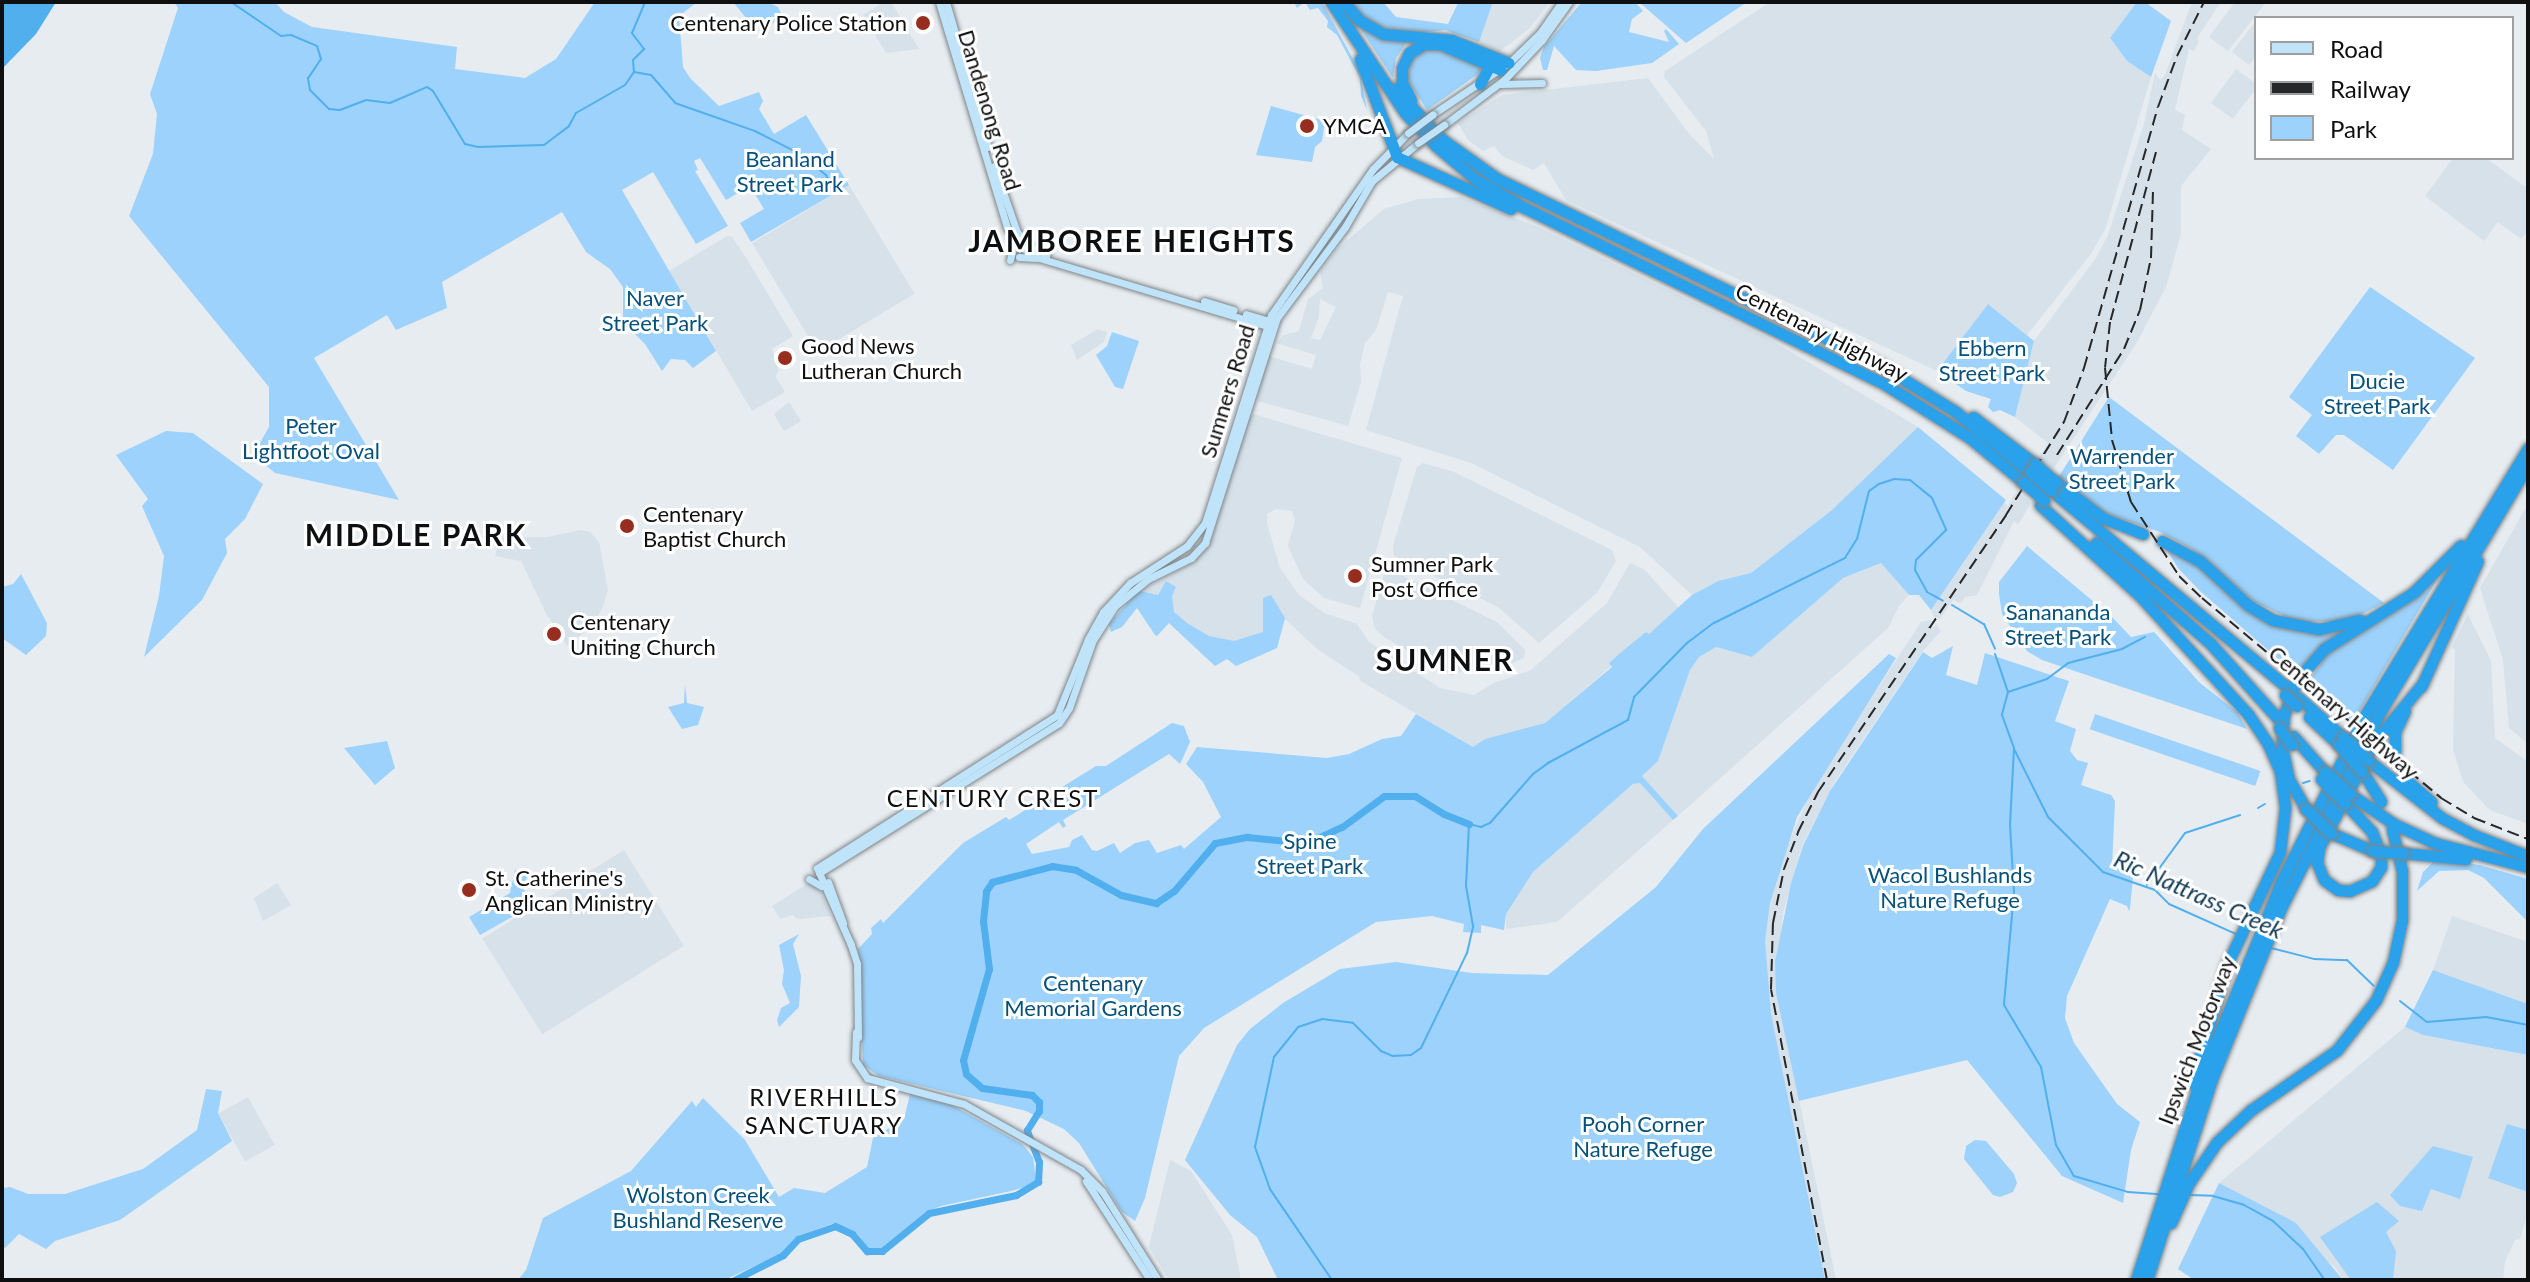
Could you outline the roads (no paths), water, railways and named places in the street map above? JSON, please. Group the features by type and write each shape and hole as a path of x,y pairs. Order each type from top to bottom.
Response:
{"highway":[{"path":"1338,4 1383,34 1457,41 1504,66"},
{"path":"1338,4 1394,153 1562,233 1581,236"},
{"name":"Centenary Highway","path":"1338,4 1401,96 1451,146 1515,189 1858,354 1941,402 2048,494 2224,636 2341,741 2442,818 2528,853"},
{"name":"Centenary Highway","path":"1338,4 1389,94 1436,146 1499,194 1869,375 2027,476"},
{"path":"1451,146 1409,97 1401,78 1405,60 1416,48 1436,43 1504,66"},
{"path":"1480,84 1504,66"},
{"name":"Ipswich Motorway","path":"2136,1280 2168,1206 2189,1110 2262,938 2358,728 2528,448"},
{"name":"Ipswich Motorway","path":"2262,938 2350,766 2528,465"},
{"path":"2027,476 2048,494 2248,714 2268,744 2282,782 2284,830 2274,869 2235,945 2186,1103 2189,1110"},
{"path":"2048,494 2143,534"},
{"name":"Centenary Highway","path":"2048,494 2230,663 2292,741 2323,776 2348,798 2410,832 2490,859 2528,867"},
{"path":"2490,859 2373,851 2331,833 2306,809 2289,780 2283,757 2282,728 2287,701 2297,680 2318,654 2383,612 2440,568 2494,501"},
{"path":"2395,752 2398,725 2423,683 2451,612 2486,546 2486,534"},
{"path":"2162,541 2200,561 2248,605 2280,623 2330,629 2383,612"},
{"path":"2348,798 2372,832 2381,855 2381,867 2372,881 2350,891 2338,890 2324,880 2319,869 2318,853 2373,744 2423,683"},
{"path":"2341,741 2381,802"},
{"path":"2405,779 2441,809 2528,853"},
{"path":"2148,1277 2158,1264 2168,1206 2217,1142 2241,1117 2337,1050 2376,1000 2393,962 2402,920 2402,871 2392,829"},
{"name":"Ipswich Motorway","path":"2176,1168 2256,952"}],"main road":[{"name":"Dandenong Road","path":"939,2 1007,227 1015,240"},
{"name":"Dandenong Road","path":"946,2 1003,198 1012,224 1024,241 1049,256 1270,324"},
{"path":"1504,66 1540,33 1562,2"},
{"path":"1504,66 1569,2"},
{"name":"Sumners Road","path":"1394,153 1418,143 1500,84 1504,66"},
{"path":"1500,84 1542,83"},
{"name":"Sumners Road","path":"820,869 861,847 1059,723 1069,708 1093,640 1108,615 1130,591 1196,554 1210,534 1218,494 1270,324 1408,133 1480,84"},
{"path":"1010,260 1015,240 1039,258"},
{"path":"1019,257 1039,258 1270,324"},
{"name":"Sumners Road","path":"820,869 1051,722 1064,704 1088,639 1103,612 1130,583 1191,543 1205,523 1218,494"},
{"path":"828,883 832,870 861,847"},
{"path":"820,869 857,964 858,1068 867,1078 964,1104 1074,1168 1099,1195 1150,1280"},
{"path":"820,869 827,894 851,945"},
{"path":"809,879 816,880 827,894"},
{"path":"1074,1168 1081,1170 1102,1191 1158,1280"}],"waterway":[{"path":"231,2 281,36 291,35 317,46 321,59 308,78 310,90 329,109 340,110 366,100 390,103 427,87 433,91 465,144 478,147 544,145 569,126 576,113 625,85 634,72 633,60 644,49 632,33 645,2"},
{"path":"634,72 651,75 675,103 755,131 800,154 826,175 833,189"},
{"path":"1332,1280 1270,1189 1255,1147 1274,1057 1298,1027 1322,1019 1353,1023 1381,1051 1393,1056 1411,1055 1421,1048 1467,953 1473,926 1466,886 1469,824 1481,827 1490,823 1533,774 1628,720 1634,697 1687,643 1714,623 1845,558 1857,539 1869,491 1879,484 1894,479 1910,480 1932,498 1946,530 1916,560 1915,570 1927,592 1943,601"},
{"path":"1952,605 1984,624 1995,649"},
{"path":"2008,692 2047,679 2068,663 2122,649 2145,637"},
{"path":"1995,654 2008,692 2002,715 2014,748 2010,825 2014,892 2004,1005 2041,1067 2056,1145 2074,1176 2128,1192 2160,1194"},
{"name":"Ric Nattrass Creek","path":"2014,749 2048,817 2103,872 2155,890 2169,904 2236,934"},
{"path":"2303,783 2310,781"},
{"path":"734,1280 783,1255 798,1239 835,1226 852,1234 867,1251 882,1251 929,1213 1016,1195 1038,1182 1039,1162 1027,1130 1039,1111 1039,1102 1032,1095 982,1088 966,1074 963,1060 989,969 983,921 986,891 992,882 1052,866 1076,870 1121,895 1156,903 1174,891 1215,843 1247,837 1307,843 1342,827 1384,796 1415,796 1444,814 1469,824"},
{"path":"2258,808 2265,804"},
{"path":"2147,885 2185,833 2240,815"},
{"name":"Ric Nattrass Creek","path":"2271,948 2314,959 2347,960 2374,986"},
{"name":"Ric Nattrass Creek","path":"2400,1001 2427,1022 2486,1017 2528,1025"},
{"path":"2190,1195 2213,1196 2244,1205 2273,1221 2303,1249 2325,1280"}],"tunnel":[{"path":"2395,752 2405,779"}],"railway":[{"path":"1827,1280 1771,989 1773,923 1784,869 1818,792 2006,515 2064,422 2084,368 2158,107 2177,56 2204,2"},
{"path":"2156,152 2110,322 2105,368 2112,440 2131,502 2179,576 2202,598 2441,798 2474,818 2528,839"},
{"path":"2057,455 2124,349 2140,310 2151,258 2153,190"}],"place":[{"name":"Centenary Police Station","path":"923,23"},
{"name":"YMCA","path":"1307,126"},
{"name":"Good News Lutheran Church","path":"785,358"},
{"name":"Centenary Baptist Church","path":"627,526"},
{"name":"Sumner Park Post Office","path":"1355,576"},
{"name":"Centenary Uniting Church","path":"554,634"},
{"name":"St. Catherine's Anglican Ministry","path":"469,890"}],"district":[{"name":"JAMBOREE HEIGHTS","path":"1132,240"},
{"name":"MIDDLE PARK","path":"416,534"},
{"name":"SUMNER","path":"1445,659"},
{"name":"CENTURY CREST","path":"993,798"},
{"name":"RIVERHILLS SANCTUARY","path":"824,1111"}],"park label":[{"name":"Beanland Street Park","path":"790,170"},
{"name":"Naver Street Park","path":"655,310"},
{"name":"Ebbern Street Park","path":"1992,360"},
{"name":"Ducie Street Park","path":"2377,392"},
{"name":"Peter Lightfoot Oval","path":"311,438"},
{"name":"Warrender Street Park","path":"2122,468"},
{"name":"Sanananda Street Park","path":"2058,624"},
{"name":"Spine Street Park","path":"1310,852"},
{"name":"Wacol Bushlands Nature Refuge","path":"1950,886"},
{"name":"Centenary Memorial Gardens","path":"1093,994"},
{"name":"Pooh Corner Nature Refuge","path":"1643,1136"},
{"name":"Wolston Creek Bushland Reserve","path":"698,1206"}]}
